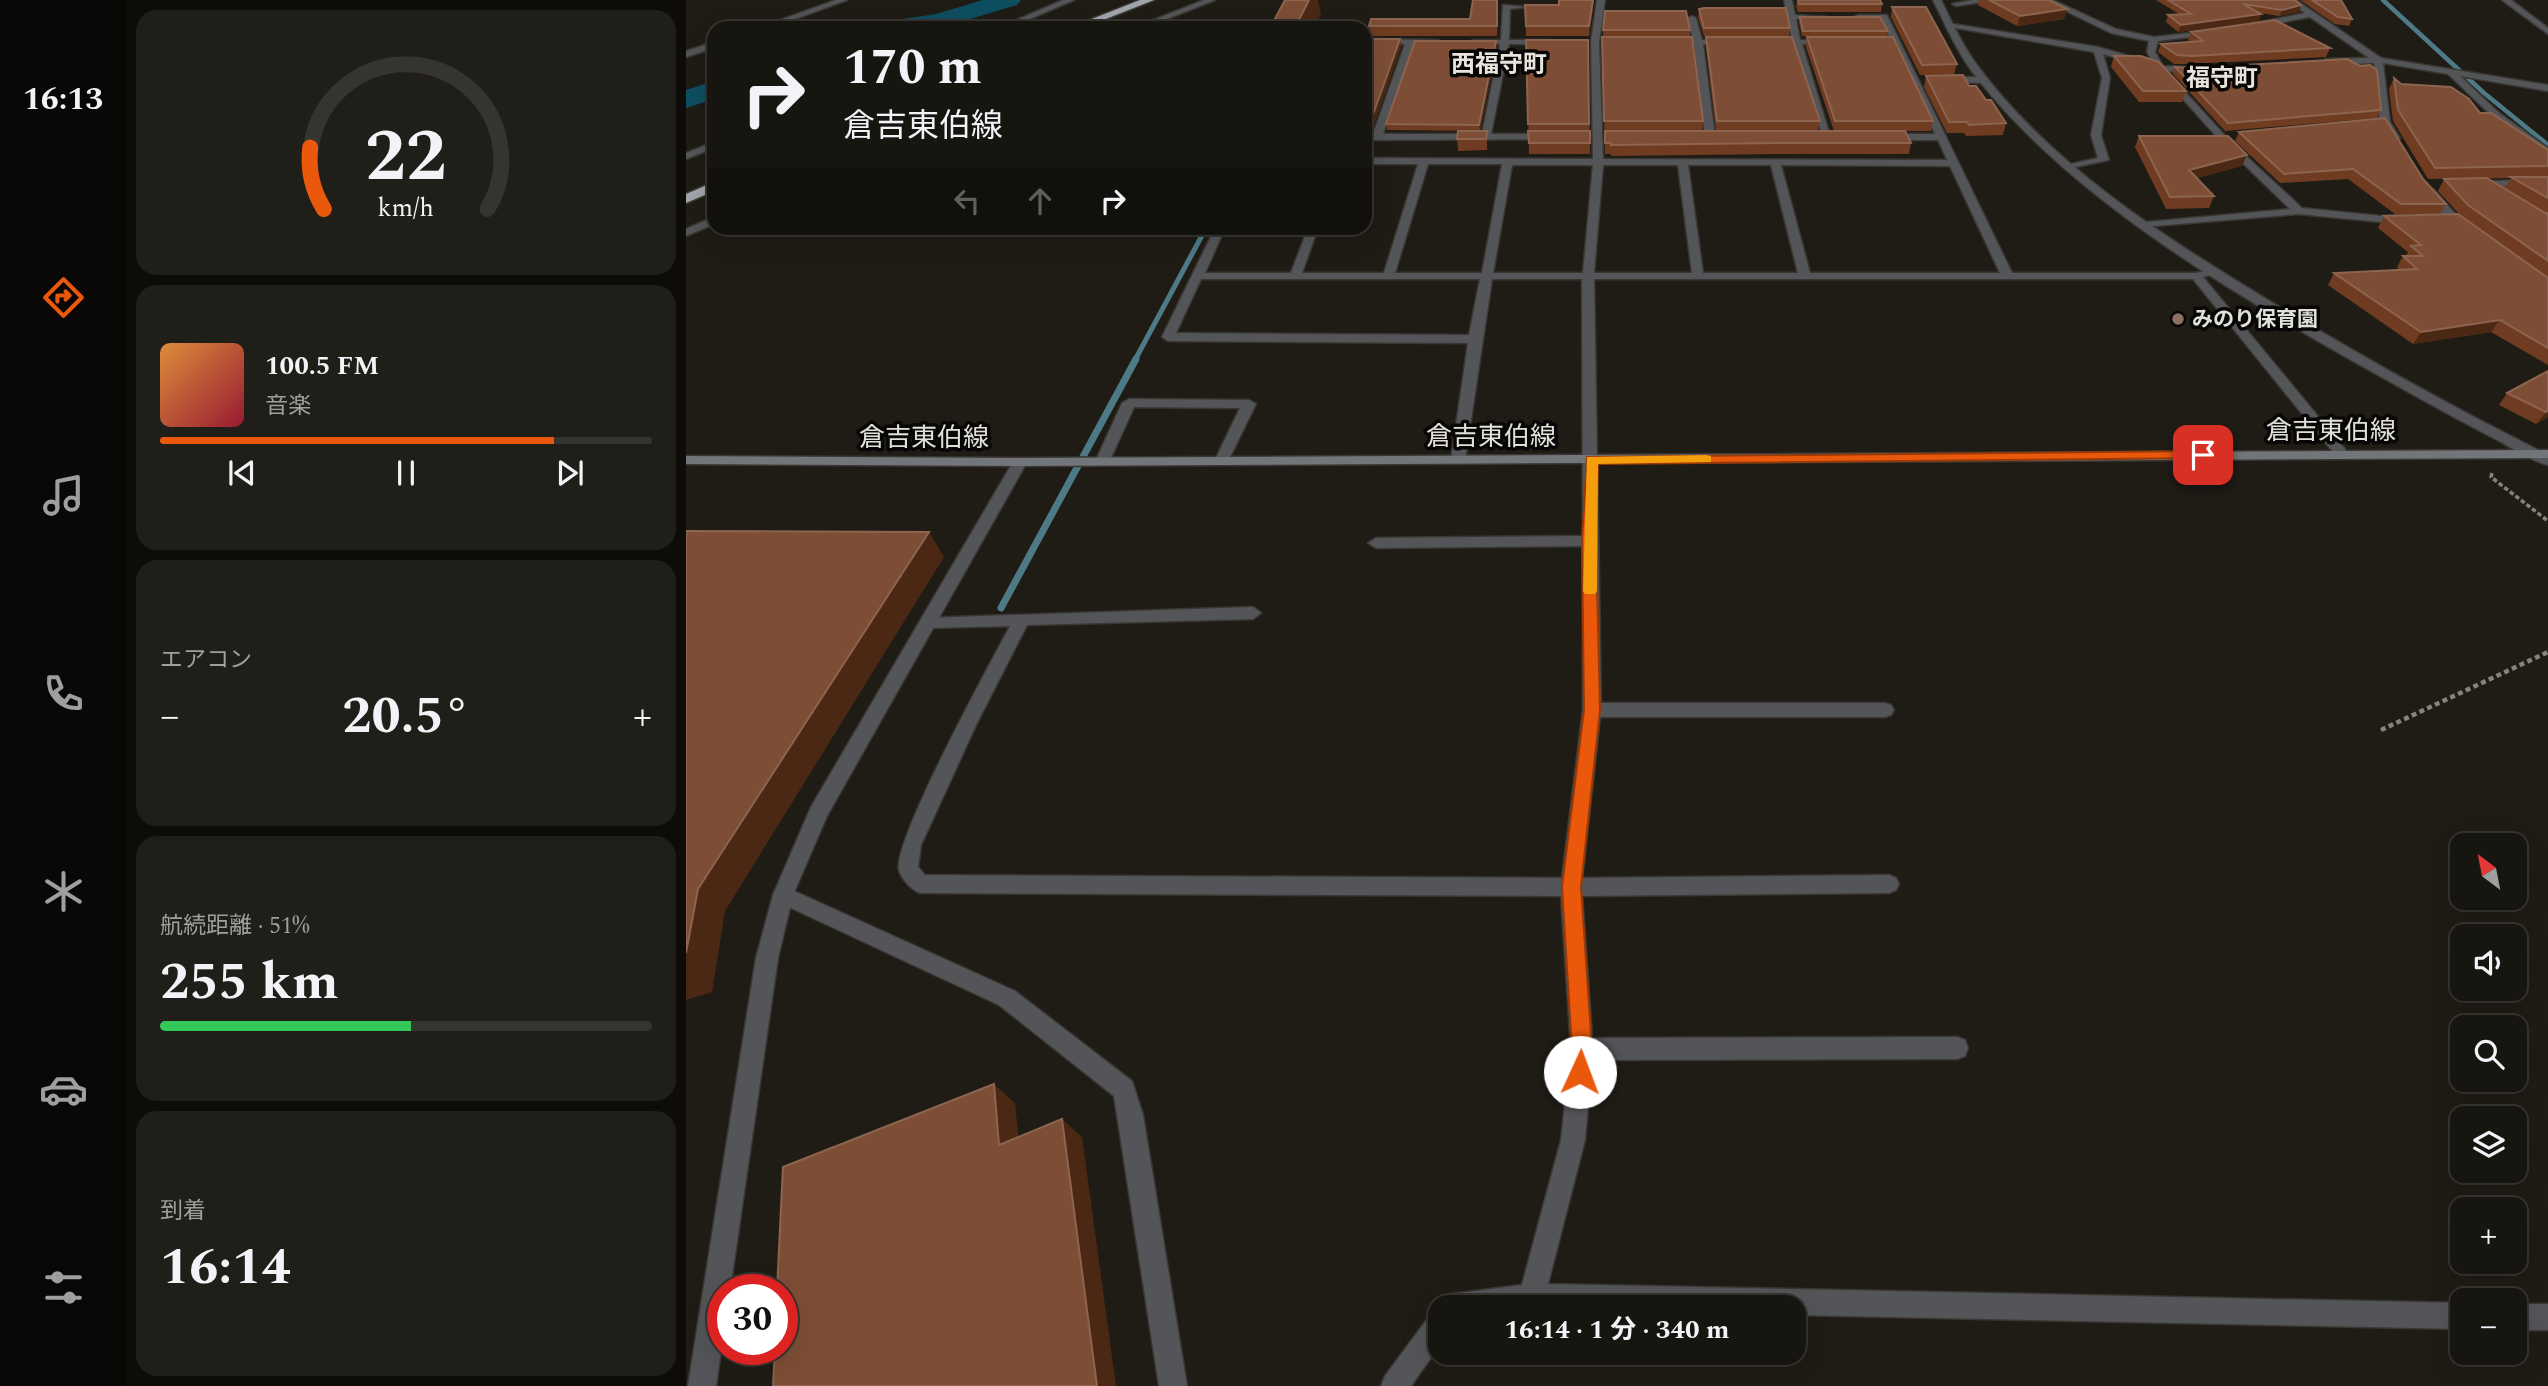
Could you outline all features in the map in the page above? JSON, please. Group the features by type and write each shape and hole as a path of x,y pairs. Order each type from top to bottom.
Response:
{"highway":[{"path":"1093,21 1149,0"},
{"path":"1110,21 1165,0"},
{"path":"686,189 707,180"},
{"path":"686,199 707,189"}],"main road":[{"name":"倉吉東伯線","path":"686,460 1020,462 2342,454 2544,456"}],"street":[{"path":"782,21 843,0"},
{"path":"1019,21 1070,0"},
{"path":"1156,21 1211,0"},
{"path":"1533,1295 1573,1140 1582,1049 1572,887 1592,710 1589,541 1592,460 1588,277 1598,163 1595,42 1601,0"},
{"path":"1788,0 1797,43 1828,137"},
{"path":"1937,0 1966,57 1983,80 2070,167 2146,225 2213,271 2362,361 2544,456"},
{"path":"2047,0 2114,32 2154,39 2221,31"},
{"path":"2291,0 2378,60 2385,122 2398,144"},
{"path":"2506,0 2548,32"},
{"path":"1486,137 1505,42 1507,7 1523,7"},
{"path":"2248,28 2312,14"},
{"path":"1792,17 1831,17"},
{"path":"1844,17 1884,17 2008,277"},
{"path":"1692,18 1698,41 1710,137"},
{"path":"1950,25 2098,50 2160,68 2202,69"},
{"path":"2154,39 2151,52 2160,68 2222,137 2299,211"},
{"path":"1372,41 1451,42"},
{"path":"1377,137 1410,41"},
{"path":"1464,42 1556,42"},
{"path":"1582,42 1608,42"},
{"path":"1659,42 1735,42"},
{"path":"1760,42 1846,42"},
{"path":"1883,42 1895,42"},
{"path":"686,54 707,46"},
{"path":"2070,167 2104,160 2096,135 2106,78 2098,50"},
{"path":"2311,63 2378,60 2548,88"},
{"path":"2451,72 2496,115 2548,153"},
{"path":"1914,81 1983,80"},
{"path":"2371,123 2385,122"},
{"path":"2222,137 2235,135"},
{"path":"1372,137 1556,137"},
{"path":"1584,137 1611,137"},
{"path":"1698,137 1723,137"},
{"path":"1815,137 1840,137"},
{"path":"1878,137 1941,137"},
{"path":"686,156 707,148"},
{"path":"1458,460 1475,339 1508,161"},
{"path":"1372,162 1955,163"},
{"path":"1389,274 1424,162"},
{"path":"1683,162 1698,278"},
{"path":"1776,163 1805,276"},
{"path":"2464,185 2548,182"},
{"path":"2444,185 2424,184 2455,220 2477,237"},
{"path":"2485,185 2508,199"},
{"path":"2146,225 2299,211 2381,219 2418,219"},
{"path":"2443,219 2455,220"},
{"path":"686,233 707,223"},
{"path":"1217,235 1168,337 1475,339"},
{"path":"1296,275 1310,235"},
{"path":"1198,276 1389,274 1488,278 2008,277 2196,276 2213,271"},
{"path":"2196,276 2342,454"},
{"path":"1103,460 1129,403 1249,404 1222,460"},
{"path":"702,1386 767,958 783,895 818,813 1020,462"},
{"path":"1376,543 1589,541"},
{"path":"930,622 1253,614"},
{"path":"1021,620 968,723 911,845 908,869 920,884 1572,887 1889,884"},
{"path":"1592,710 1885,710"},
{"path":"783,895 1007,998 1124,1089 1131,1115 1173,1386"},
{"path":"1582,1049 1957,1048"},
{"path":"1806,1303 2450,1316"},
{"path":"2527,1317 2548,1317"},
{"path":"1395,1386 1428,1340"}],"lane":[{"path":"1956,4 1992,0"}],"path":[{"path":"2498,454 2491,477 2548,521"},
{"path":"2381,730 2548,652"}],"building":[{"path":"1285,0 1309,0 1298,21 1274,21"},
{"path":"1473,0 1497,0 1497,26 1372,26 1370,21 1371,19 1470,19"},
{"path":"1559,0 1593,0 1589,26 1526,26 1525,5 1559,5"},
{"path":"1798,0 1880,0 1882,4 1799,4"},
{"path":"1989,0 2049,0 2067,9 2020,16"},
{"path":"2168,0 2295,0 2301,5 2282,10 2243,4 2261,14 2181,25 2168,15 2191,14"},
{"path":"2312,0 2341,0 2352,19 2338,17"},
{"path":"1892,7 1926,7 1957,64 1922,65"},
{"path":"1786,8 1790,28 1704,28 1699,9"},
{"path":"1605,11 1686,11 1690,30 1603,30"},
{"path":"1800,17 1880,17 1888,31 1803,31"},
{"path":"2275,20 2330,48 2192,56 2177,55 2161,44 2203,41 2191,32"},
{"path":"1602,37 1692,37 1703,121 1604,121"},
{"path":"1706,37 1792,37 1820,121 1717,121"},
{"path":"1807,37 1893,37 1933,121 1835,121"},
{"path":"1372,39 1400,39 1372,117"},
{"path":"1526,40 1588,40 1589,124 1528,124"},
{"path":"1415,41 1496,41 1479,125 1386,124"},
{"path":"2114,56 2141,56 2159,62 2186,91 2143,91"},
{"path":"2347,59 2360,66 2370,65 2377,70 2381,110 2228,123 2175,67 2192,68"},
{"path":"1963,75 1969,86 1976,86 1986,100 1991,100 2006,123 1969,125 1967,122 1949,122 1926,76"},
{"path":"2394,78 2401,84 2451,87 2469,99 2480,113 2491,113 2548,150 2548,166 2435,168 2398,110"},
{"path":"2385,118 2423,179 2446,204 2401,204 2353,169 2284,174 2239,132"},
{"path":"1458,131 1487,131 1486,139 1457,139"},
{"path":"1528,131 1590,131 1590,143 1529,143"},
{"path":"1605,131 1905,131 1911,143 1611,145 1605,143"},
{"path":"2139,136 2228,136 2247,155 2189,170 2214,196 2170,197"},
{"path":"2511,177 2548,177 2548,198"},
{"path":"2487,178 2548,213 2548,261 2468,205 2444,179"},
{"path":"2458,214 2548,278 2548,348 2500,320 2421,332 2334,273 2417,269 2403,256 2423,256 2411,246 2421,245 2384,216"},
{"path":"2548,371 2546,412 2507,393"},
{"path":"686,531 929,532 698,889 686,953"},
{"path":"994,1084 999,1145 1062,1119 1097,1386 773,1386 774,1365 798,1365 798,1274 778,1274 783,1167"}],"waterway":[{"path":"938,21 1009,0"},
{"path":"2383,0 2484,93 2548,145"},
{"path":"686,100 707,92"},
{"path":"1135,360 1202,235"},
{"path":"1001,608 1136,359"}],"slow traffic":[{"path":"1590,591 1592,460 1706,459"}],"place":[{"name":"みのり保育園","path":"2178,319"}],"district":[{"name":"西福守町","path":"1499,64"},
{"name":"福守町","path":"2222,78"}],"route":[{"path":"1580,1072 1582,1049 1572,887 1592,710 1589,541 1592,460 2203,455"}]}
